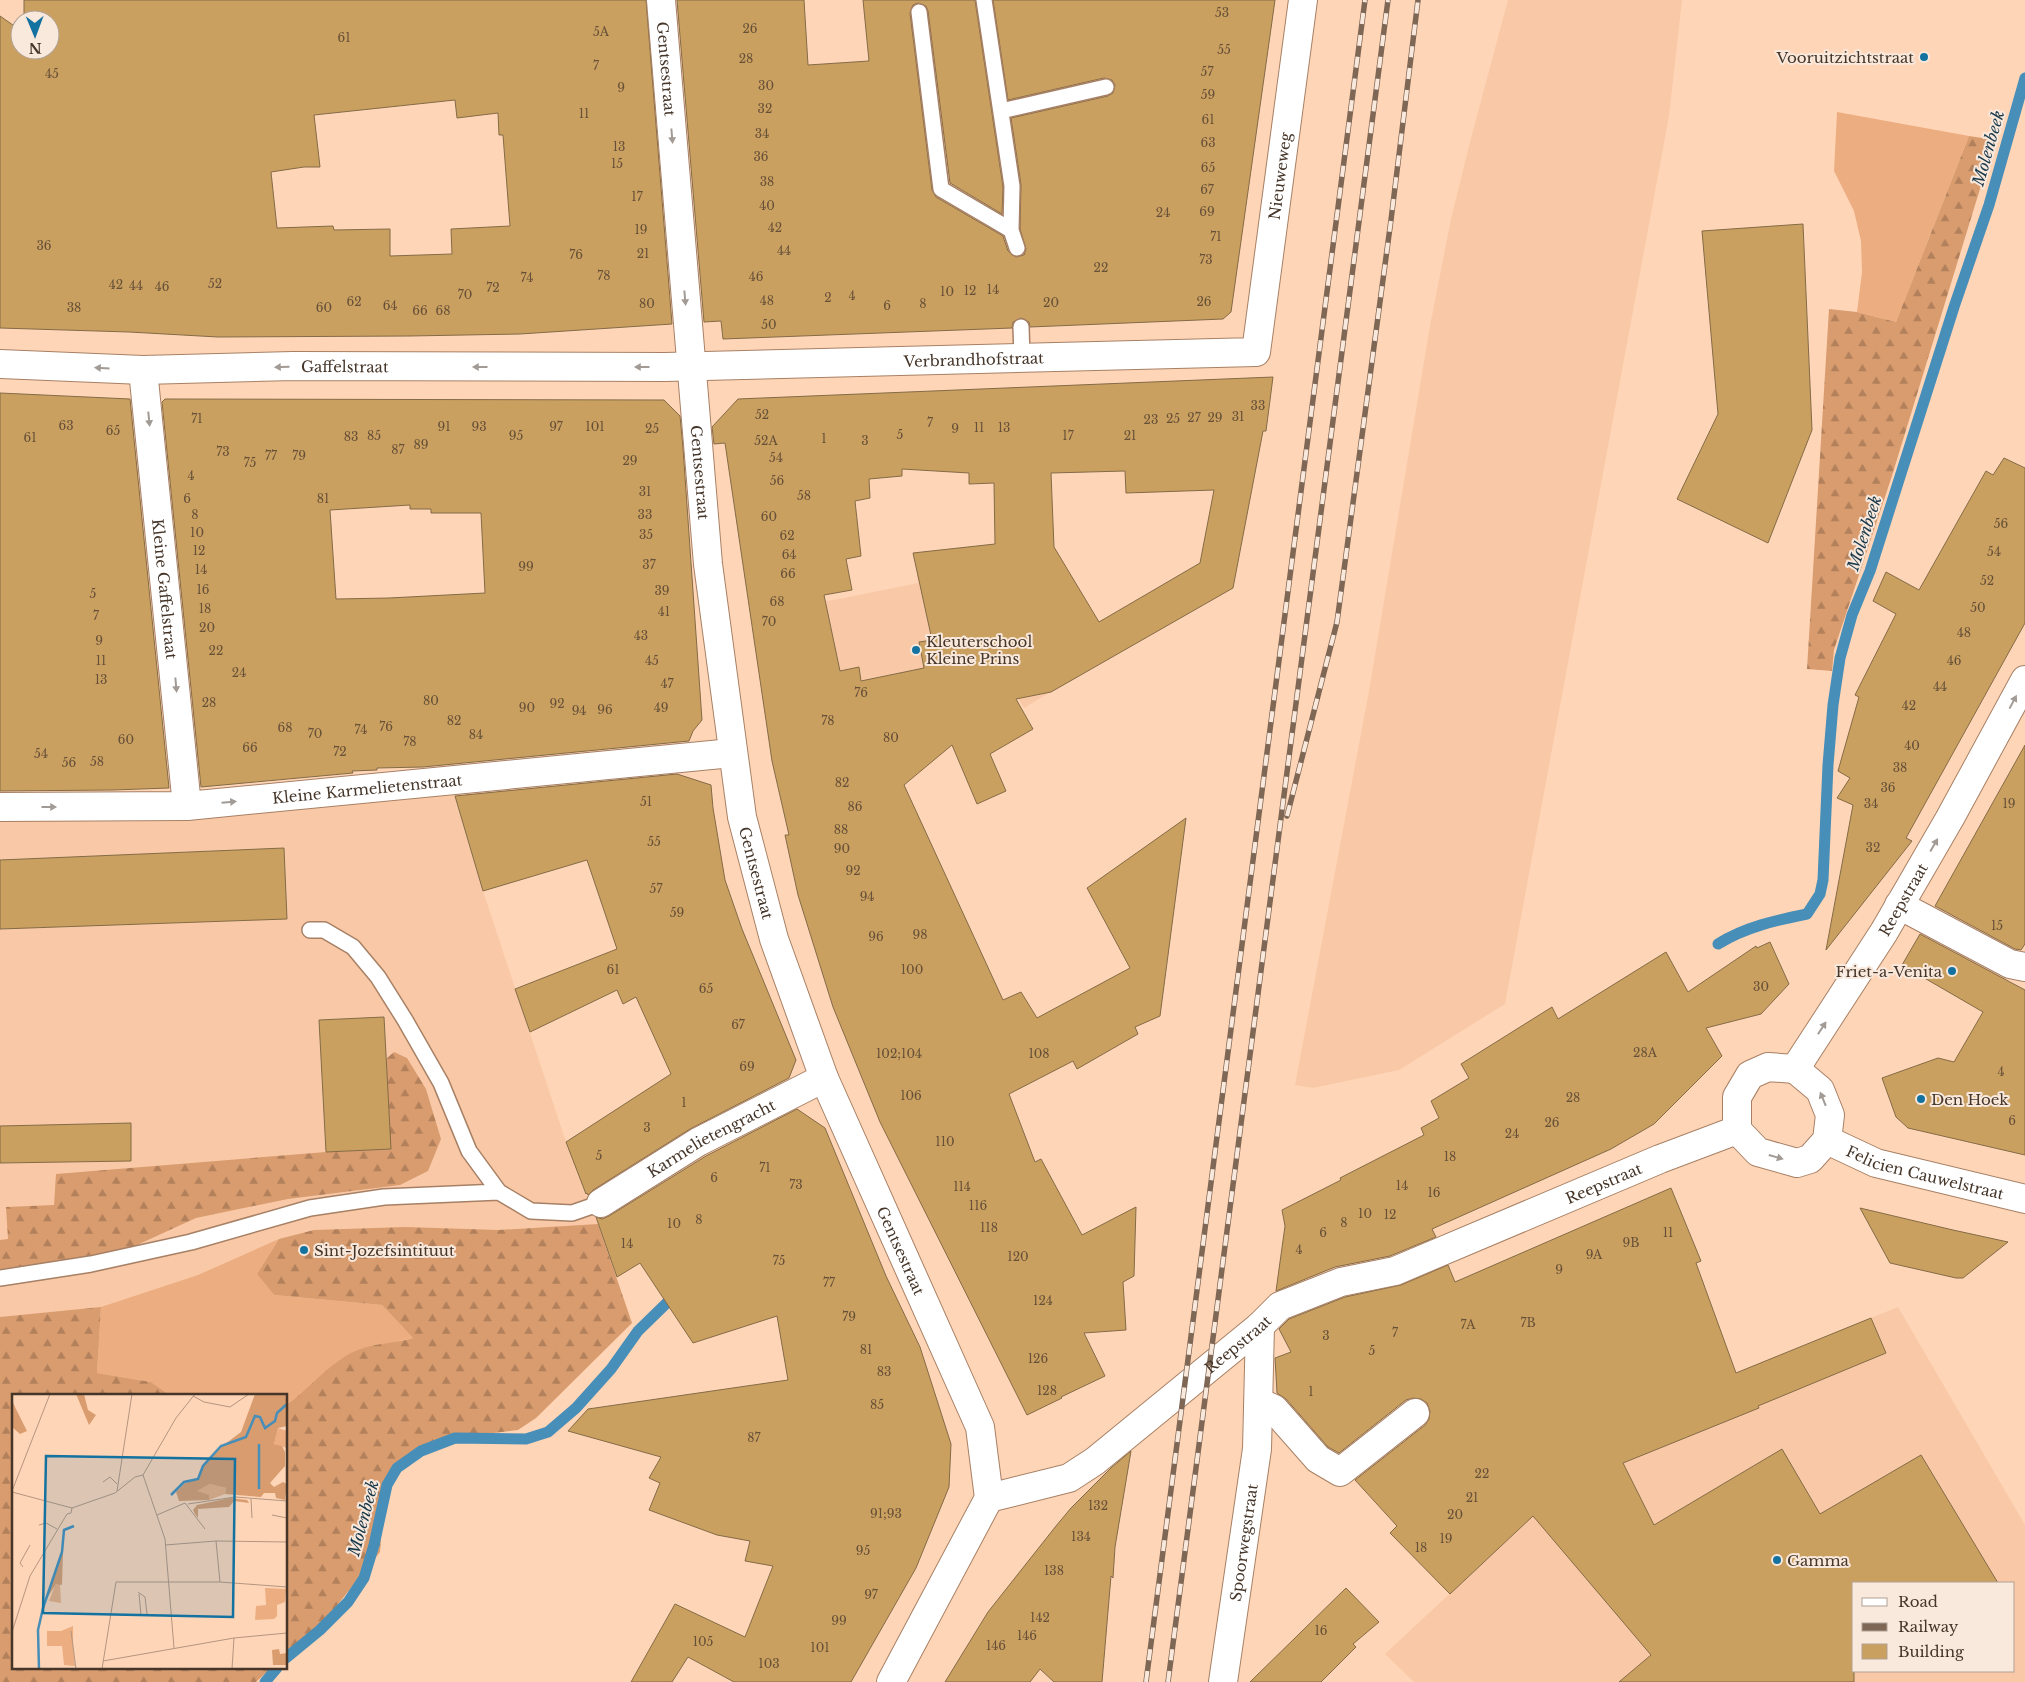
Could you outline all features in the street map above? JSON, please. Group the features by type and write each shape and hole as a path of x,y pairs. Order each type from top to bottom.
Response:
{"street":[{"name":"Gentsestraat","path":"661,0 708,564 742,818 774,939 824,1078 980,1427 990,1498"},
{"name":"Nieuweweg","path":"1256,352 1303,0"},
{"name":"Verbrandhofstraat","path":"691,365 1256,352"},
{"name":"Gaffelstraat","path":"0,364 143,370 293,366 665,367 691,365"},
{"name":"Kleine Gaffelstraat","path":"143,370 187,806"},
{"name":"Reepstraat","path":"1795,1069 1899,905 1950,818 2025,680"},
{"name":"Kleine Karmelietenstraat","path":"0,807 187,806 732,753"},
{"path":"1899,905 2010,964 2025,967"},
{"path":"1737,1130 1737,1097 1750,1075 1768,1067 1795,1069"},
{"name":"Felicien Cauwelstraat","path":"1737,1130 1758,1152 1797,1163 1810,1159 1827,1140 1830,1115 1820,1090 1795,1069"},
{"name":"Karmelietengracht","path":"601,1203 698,1142 824,1078"},
{"name":"Reepstraat","path":"990,1498 1069,1478 1095,1461 1260,1326 1280,1306 1341,1282 1395,1271 1660,1159 1737,1130"},
{"name":"Felicien Cauwelstraat","path":"1827,1140 1876,1163 2025,1199"},
{"name":"Spoorwegstraat","path":"1223,1682 1257,1449 1260,1326"},
{"path":"1259,1402 1274,1409 1318,1459 1340,1472 1415,1412"},
{"path":"891,1682 990,1498"}],"lane":[{"path":"984,0 1012,186 1010,230 1018,248"},
{"path":"919,12 941,189 1010,230"},
{"path":"1001,110 1106,87"},
{"path":"1021,327 1022,358"},
{"path":"310,930 324,930 353,947 378,977 441,1083 469,1151 499,1192 531,1211 572,1213 601,1203"},
{"path":"0,1278 90,1264 191,1242 310,1208 384,1198 499,1192"}],"shaded area":[{"path":"1508,0 1682,0 1669,116 1505,1004 1399,1070 1313,1088 1295,1085 1369,691 1430,326 1451,219"},
{"path":"1837,112 1969,136 1896,322 1857,312 1862,272 1861,241 1854,211 1834,171"},
{"name":"Kleuterschool Kleine Prins","path":"967,565 1087,670 1024,708 1001,670 865,697 859,668 835,672 751,612 834,600 918,583 917,575"},
{"name":"Sint-Jozefsintituut","path":"455,795 483,891 564,1136 586,1194 594,1189 609,1218 598,1224 632,1323 536,1418 457,1410 372,1463 288,1621 288,1394 12,1394 12,1670 0,1682 0,817 188,817"},
{"path":"279,1239 257,1274 274,1295 382,1305 413,1338 360,1349 288,1403 288,1394 168,1394 151,1382 97,1373 101,1307 198,1275"},
{"path":"1898,1307 2025,1525 2025,1682 1414,1682 1385,1654 1533,1516 1585,1479 1885,1353 1871,1318"}],"green space":[{"path":"1969,136 1995,140 1891,479 1834,650 1832,671 1807,669 1829,309 1857,312 1896,322"},
{"path":"394,1052 407,1058 426,1089 441,1139 428,1171 400,1185 288,1199 196,1218 126,1250 47,1266 0,1270 0,1240 8,1239 6,1207 54,1205 56,1174 326,1152 390,1149 386,1059"},
{"path":"598,1224 632,1323 536,1418 518,1430 445,1439 385,1482 380,1552 326,1619 288,1652 288,1403 330,1367 350,1354 366,1347 413,1338 382,1305 274,1295 257,1274 279,1239 314,1230 405,1227 498,1230"},
{"path":"101,1307 97,1373 151,1382 168,1394 12,1394 12,1670 269,1670 256,1682 0,1682 0,1317"}],"building":[{"path":"24,0 646,0 672,324 520,334 410,336 218,337 0,328 0,16 10,23 10,60 60,60 60,10 24,10","holes":["455,100 457,118 498,113 499,135 503,135 510,226 451,229 452,254 390,256 390,229 334,230 333,226 277,228 271,172 304,167 320,167 314,115"]},
{"path":"677,0 804,0 808,65 869,61 863,0 975,0 1003,187 1002,214 950,183 928,11 926,6 918,3 913,5 910,13 932,190 936,197 1003,236 1008,251 1016,257 1024,255 1026,249 1020,229 1021,185 1011,118 1108,96 1113,93 1115,85 1112,80 1104,78 1008,100 993,0 1275,0 1231,312 1223,319 1030,327 1029,322 1021,318 1013,322 1012,328 723,339 721,321 704,322"},
{"path":"1803,224 1812,430 1768,543 1677,499 1718,414 1702,231"},
{"path":"1273,377 1266,431 1263,431 1233,588 1051,692 1016,699 1033,729 990,754 1006,791 977,804 952,745 904,785 1003,1000 1021,992 1037,1018 1130,968 1087,888 1186,818 1160,1016 1135,1027 1138,1034 1077,1069 1073,1061 1009,1094 1035,1162 1041,1159 1082,1235 1136,1207 1134,1276 1123,1282 1126,1330 1084,1333 1105,1376 1027,1415 880,1122 833,1007 798,895 785,835 789,835 772,761 725,443 714,444 712,427 738,399","holes":["902,469 969,473 969,484 994,483 995,544 913,553 932,640 919,642 924,668 861,681 859,667 840,671 824,595 852,590 846,559 861,556 855,501 870,498 869,479 902,476","1125,471 1126,493 1214,490 1200,563 1099,622 1054,547 1051,473"]},
{"path":"0,393 130,399 169,788 0,791"},
{"path":"165,399 664,400 680,416 702,720 693,731 689,741 423,767 377,768 377,770 352,771 353,773 201,787 162,402","holes":["410,505 410,509 431,509 431,513 481,513 485,593 336,599 330,510"]},
{"path":"2004,458 2025,468 2025,623 1906,838 1912,841 1826,950 1853,805 1837,798 1850,778 1838,771 1859,697 1855,695 1896,614 1873,601 1886,572 1919,590 1986,471 1993,475"},
{"path":"2025,745 2025,944 2021,950 2015,949 1935,906"},
{"path":"677,774 711,785 725,880 742,929 796,1060 789,1078 690,1129 588,1195 566,1142 671,1074 636,997 623,1004 617,990 530,1032 515,989 617,949 587,860 483,891 455,796"},
{"path":"284,848 287,919 0,929 0,860"},
{"path":"1920,934 2025,990 2025,1155 1908,1128 1896,1117 1882,1078 1938,1058 1954,1062 1983,1012 1902,965"},
{"path":"1770,942 1789,984 1761,1014 1706,1028 1722,1056 1654,1124 1611,1149 1432,1229 1436,1237 1390,1256 1335,1267 1276,1291 1285,1226 1282,1210 1424,1135 1421,1128 1439,1118 1431,1101 1469,1078 1461,1064 1552,1007 1558,1019 1666,952 1688,992 1756,946 1757,948"},
{"path":"384,1017 391,1149 326,1152 319,1020"},
{"path":"797,1109 825,1128 886,1276 920,1347 951,1444 949,1487 916,1568 851,1682 734,1682 688,1657 672,1682 631,1682 675,1604 745,1637 773,1566 745,1561 750,1541 717,1535 649,1510 660,1483 649,1478 661,1457 568,1431 588,1409 788,1380 777,1316 693,1343 640,1263 617,1277 596,1217 602,1219 609,1216 706,1156"},
{"path":"131,1123 131,1161 0,1163 0,1126"},
{"path":"1671,1188 1701,1261 1696,1263 1736,1373 1871,1318 1886,1353 1758,1406 1759,1408 1623,1463 1654,1525 1782,1449 1820,1514 1921,1455 1997,1582 1852,1582 1852,1672 1854,1672 1854,1682 1619,1682 1651,1655 1533,1516 1450,1594 1390,1533 1397,1526 1355,1480 1425,1425 1429,1419 1430,1411 1427,1403 1421,1399 1413,1398 1406,1400 1339,1453 1328,1447 1286,1399 1277,1393 1275,1358 1291,1352 1279,1329 1289,1319 1345,1297 1401,1285 1448,1265 1455,1282"},
{"path":"1860,1208 2008,1242 1963,1278 1890,1263"},
{"path":"1131,1451 1115,1547 1113,1578 1111,1576 1102,1682 1054,1682 1040,1669 1030,1682 945,1682 988,1612 1056,1526 1071,1508 1111,1468"},
{"path":"1346,1588 1379,1622 1353,1644 1356,1647 1321,1682 1250,1682"}],"waterway":[{"name":"Molenbeek","path":"1718,944 1750,929 1807,914 1820,894 1823,880 1828,765 1833,705 1840,658 1852,615 1870,571 1954,307 1989,205 2025,78"},
{"name":"Molenbeek","path":"288,1656 320,1630 348,1602 364,1578 374,1545 387,1485 397,1468 421,1451 455,1438 526,1439 548,1432 576,1408 611,1369 638,1331 677,1293"},
{"name":"Molenbeek","path":"265,1682 275,1670"}],"railway":[{"path":"1146,1682 1365,0"},
{"path":"1168,1682 1388,0"},
{"path":"1287,816 1337,622 1391,220 1418,0"}],"place":[{"name":"Vooruitzichtstraat","path":"1924,57"},
{"name":"Kleuterschool Kleine Prins","path":"916,650"},
{"name":"Friet-a-Venita","path":"1952,971"},
{"name":"Den Hoek","path":"1921,1099"},
{"name":"Sint-Jozefsintituut","path":"304,1250"},
{"name":"Gamma","path":"1777,1560"}]}
